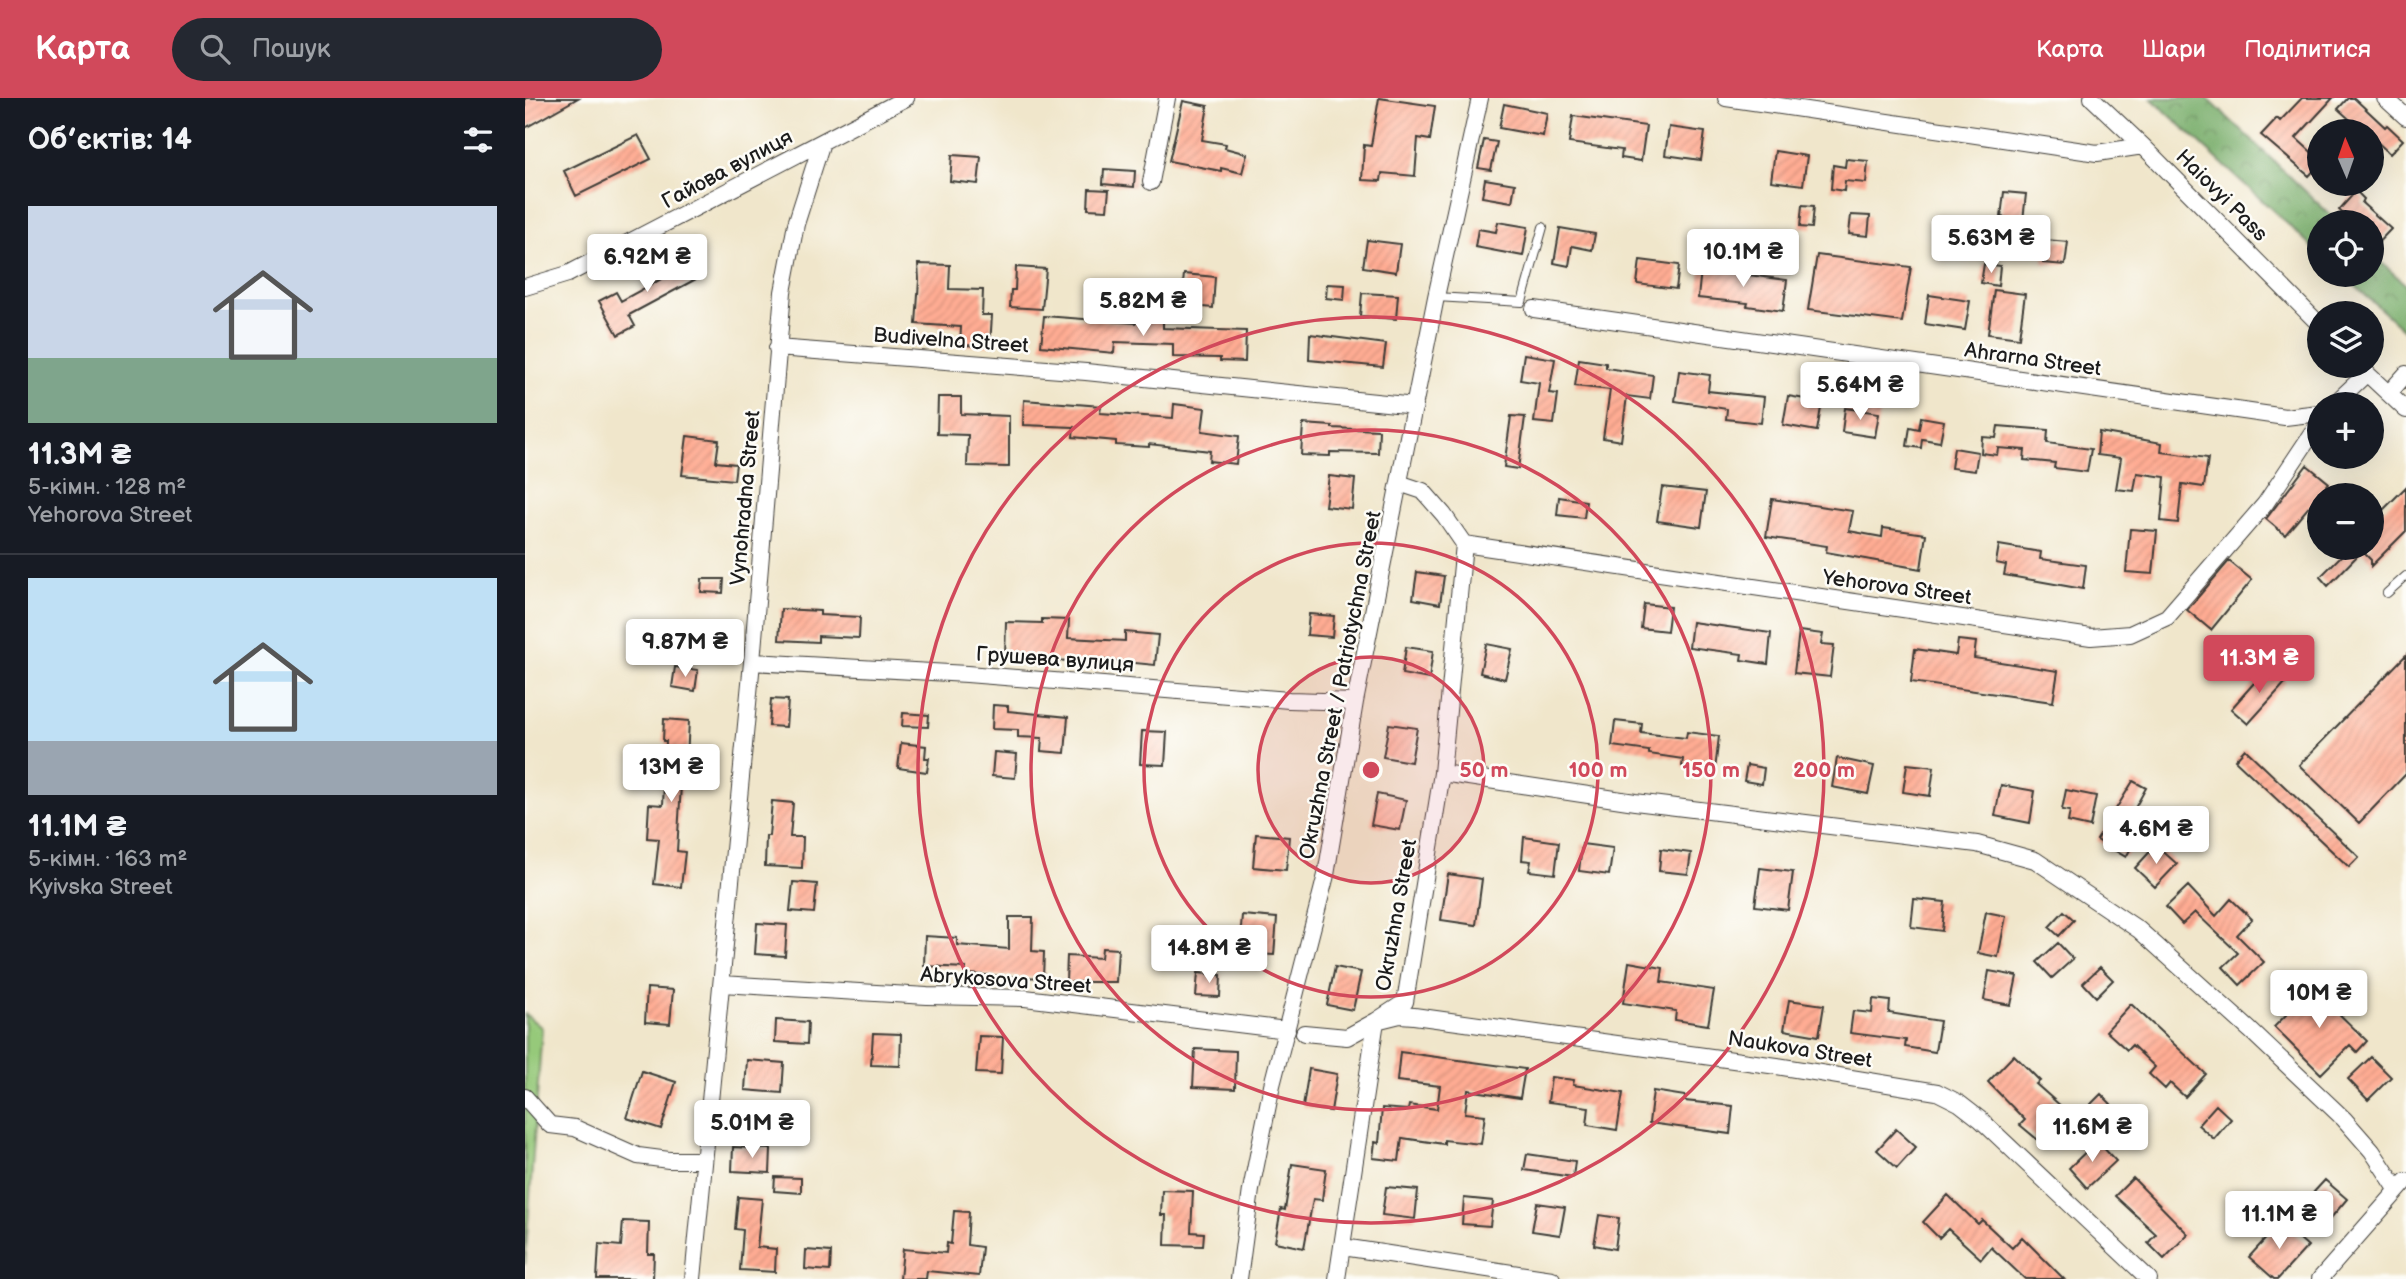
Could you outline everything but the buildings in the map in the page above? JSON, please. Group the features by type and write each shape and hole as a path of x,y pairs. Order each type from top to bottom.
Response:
{"street":[{"name":"Гайова вулиця","path":"525,287 568,274 907,98"},
{"path":"1151,183 1167,98"},
{"name":"Okruzhna Street / Patriotychna Street","path":"1239,1279 1251,1190 1272,1085 1326,875 1355,702 1436,297 1480,98"},
{"path":"1726,98 2097,153 2143,146"},
{"name":"Haiovyi Pass","path":"2092,98 2307,312"},
{"path":"2385,98 2406,117"},
{"name":"Vynohradna Street","path":"693,1279 752,662 783,292 796,224 822,142"},
{"name":"Ahrarna Street","path":"1534,309 2285,417 2307,414"},
{"name":"Budivelna Street","path":"777,348 1086,372 1415,406"},
{"path":"2389,393 2406,374"},
{"path":"2344,392 2356,378"},
{"path":"2372,378 2406,410"},
{"name":"Yehorova Street","path":"1464,544 2091,637 2130,634 2167,617 2265,504 2307,441"},
{"path":"1399,483 1423,491 1444,514 1464,544"},
{"name":"Okruzhna Street","path":"1337,1279 1376,1021 1405,1002 1442,773 1464,544"},
{"name":"Грушева вулиця","path":"752,662 967,674 1289,700 1355,702"},
{"path":"1442,773 1635,802 1977,844 2035,860 2139,930 2344,1119 2402,1185 2321,1279"},
{"name":"Abrykosova Street","path":"722,984 927,996 1025,998 1287,1030"},
{"name":"Naukova Street","path":"1376,1021 1400,1015 1414,1016 1777,1066 1937,1092 1959,1102 1981,1120 2149,1279"},
{"path":"1304,1032 1346,1037 1376,1021"},
{"path":"525,1097 550,1125 575,1128 638,1156 703,1160"},
{"path":"1342,1247 1552,1279"}],"lane":[{"path":"1436,297 1522,302 1543,227"},
{"path":"2387,593 2406,576"}],"green space":[{"path":"2151,98 2207,98 2307,193 2307,196 2311,196 2325,210 2307,210 2307,242"},
{"path":"2384,265 2406,285 2406,332 2384,312 2384,301 2372,301 2356,287 2384,287"},
{"path":"525,1014 542,1028 525,1265"}]}
